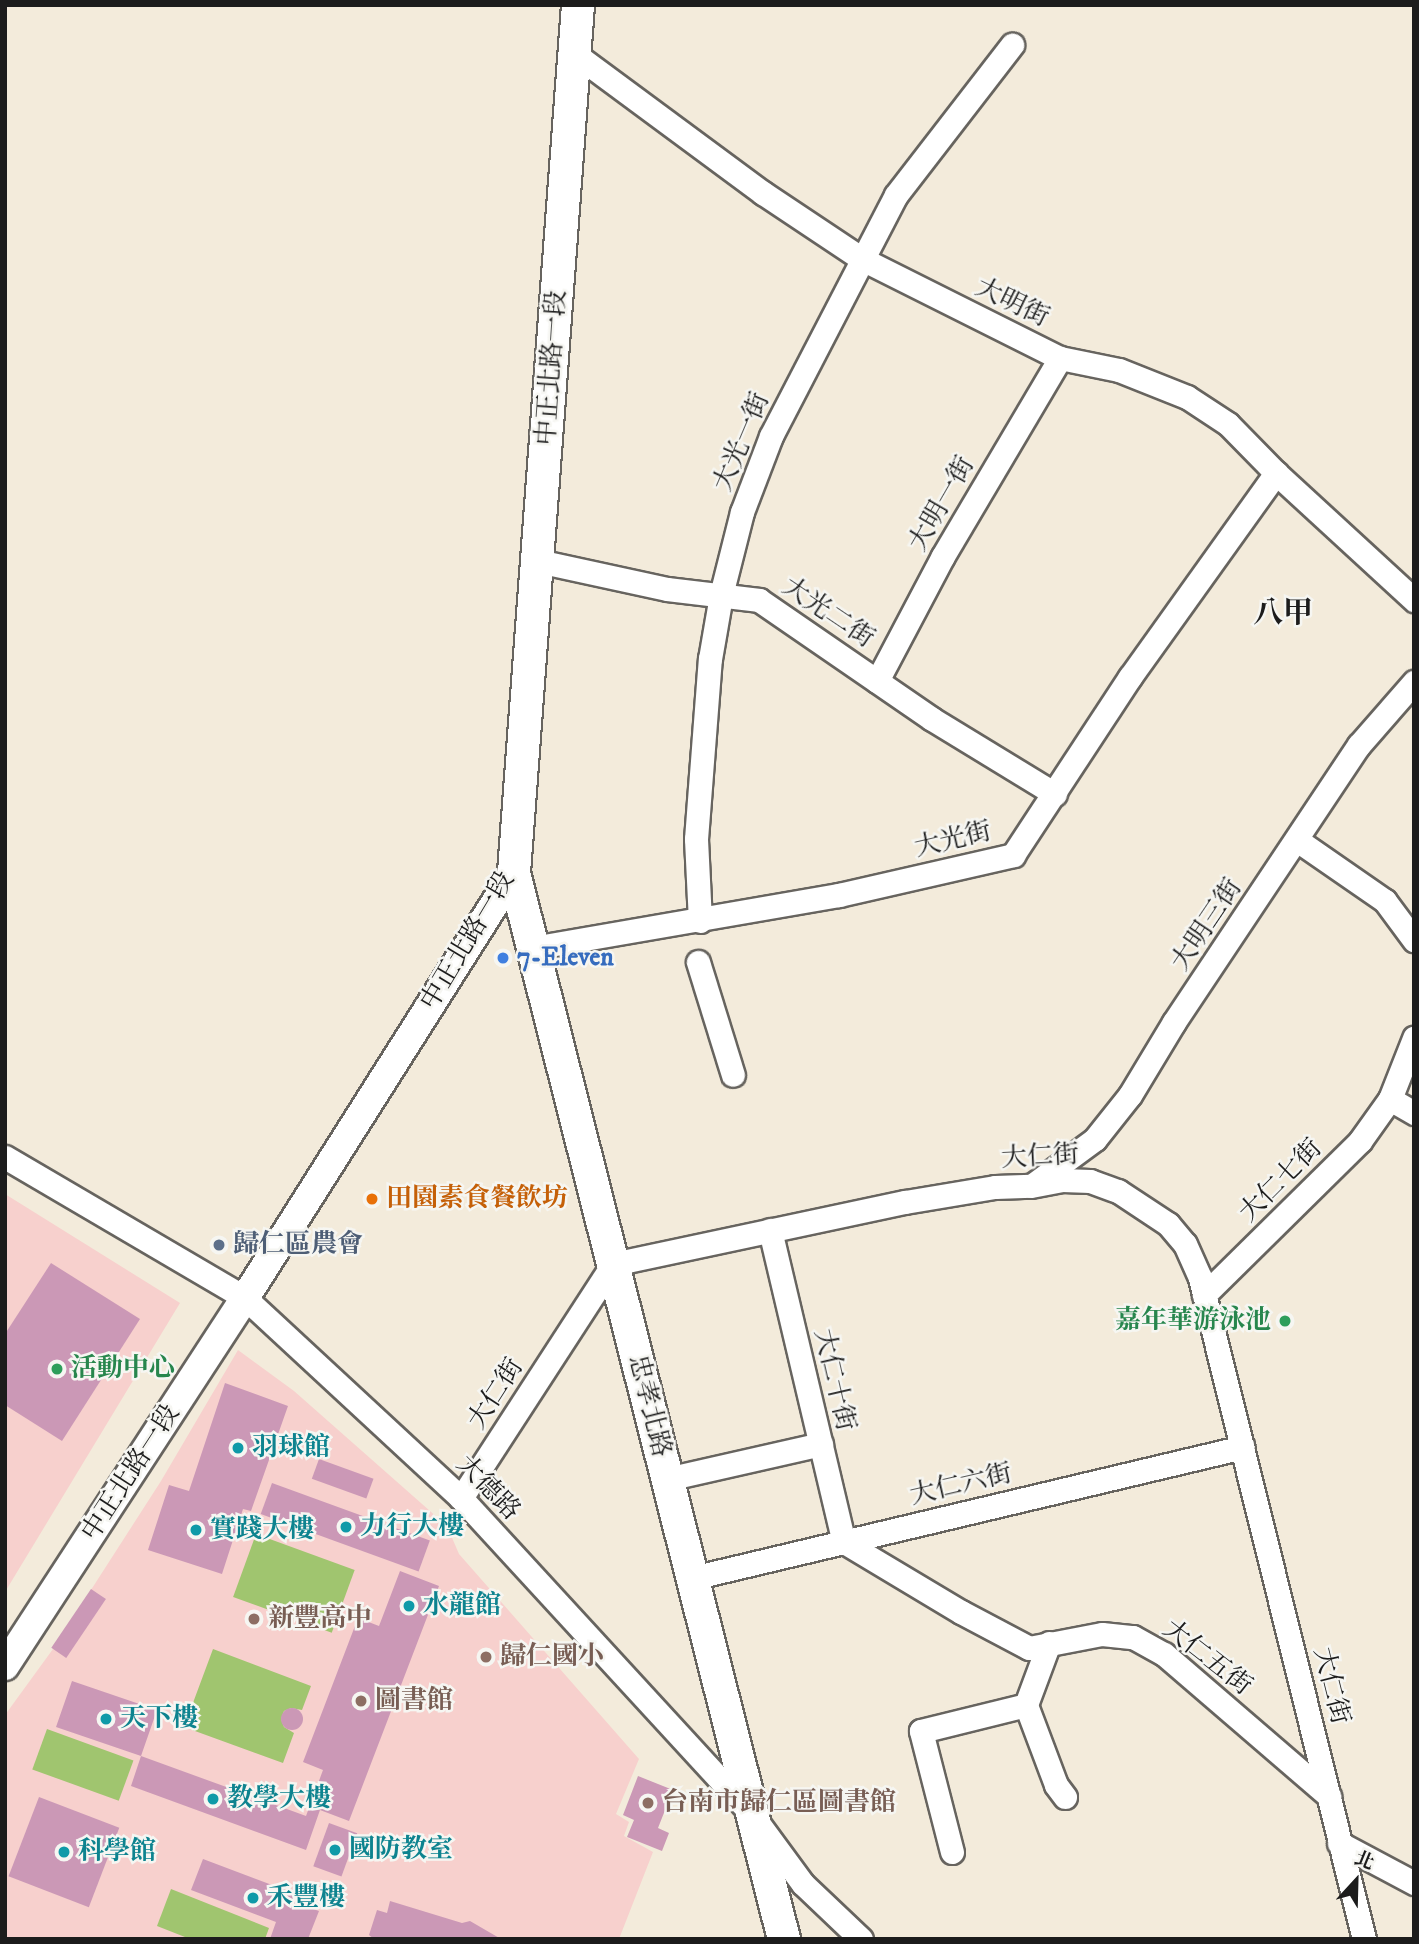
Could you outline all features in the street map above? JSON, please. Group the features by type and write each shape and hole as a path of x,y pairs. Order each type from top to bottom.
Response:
{"main road":[{"name":"中正北路一段","path":"514,873 578,5"},
{"name":"忠孝北路","path":"514,873 784,1939"}],"street":[{"name":"大光一街","path":"700,921 696,839 710,659 721,595 743,512 771,436 896,195 1012,45"},
{"name":"大明街","path":"575,54 764,192 862,259 1060,358 1087,361 1119,370 1187,397 1228,424 1276,473 1414,600"},
{"name":"大明一街","path":"877,681 943,556 1060,358"},
{"name":"大光街","path":"532,948 839,895 1013,855 1130,677 1276,473"},
{"name":"大光二街","path":"538,561 667,589 760,600 932,719 1055,794"},
{"name":"大明三街","path":"1031,1186 1095,1139 1130,1095 1174,1021 1369,731 1394,708 1414,682"},
{"path":"1297,840 1385,901 1414,940"},
{"name":"中正北路一段","path":"5,1666 245,1298 514,873"},
{"path":"698,962 733,1075"},
{"name":"大仁七街","path":"1204,1295 1360,1141 1390,1099 1414,1038"},
{"path":"1390,1099 1414,1112"},
{"name":"大德路","path":"5,1157 245,1298 461,1498 753,1816 803,1884 861,1939"},
{"name":"大仁街","path":"461,1498 613,1264 905,1202 995,1187 1031,1186 1062,1180 1090,1181 1118,1191 1168,1224 1185,1244 1200,1278 1364,1939"},
{"name":"大仁十街","path":"770,1230 844,1542"},
{"path":"667,1479 821,1444"},
{"name":"大仁六街","path":"692,1578 1243,1447"},
{"name":"大仁五街","path":"844,1542 938,1599 1029,1648 1102,1634 1133,1637 1164,1654 1329,1796"},
{"path":"1049,1643 1026,1705 1056,1784 1065,1797"},
{"path":"952,1852 921,1731 1026,1705"},
{"path":"1339,1843 1414,1883"}],"shaded area":[{"path":"5,1194 180,1303 5,1592"},
{"name":"新豐高中","path":"238,1350 294,1391 447,1526 459,1554 639,1759 616,1814 629,1822 624,1836 653,1852 619,1939 5,1939 5,1715 53,1649 161,1481"}],"green space":[{"path":"256,1534 355,1570 332,1633 233,1597"},
{"path":"213,1649 311,1686 302,1710 291,1708 284,1711 281,1719 284,1727 294,1733 283,1763 184,1727"},
{"path":"47,1729 133,1760 119,1801 32,1769"},
{"path":"171,1889 269,1928 265,1939 190,1939 157,1926"}],"building":[{"name":"活動中心","path":"51,1263 140,1319 62,1441 5,1405 5,1334"},
{"path":"225,1383 288,1406 251,1511 243,1509 222,1574 148,1550 169,1485 189,1491"},
{"path":"319,1459 374,1479 366,1499 312,1479"},
{"name":"力行大樓","path":"272,1483 430,1540 419,1571 261,1514"},
{"path":"400,1571 439,1586 349,1821 320,1810 306,1850 131,1786 141,1756 306,1816 323,1770 303,1762 358,1618 379,1626"},
{"path":"91,1589 106,1599 66,1658 51,1648"},
{"name":"天下樓","path":"72,1681 157,1710 141,1756 56,1727"},
{"path":"292,1708 300,1711 303,1719 300,1727 292,1730 284,1727 281,1719 284,1711"},
{"name":"台南市歸仁區圖書館","path":"638,1776 673,1790 658,1828 669,1833 662,1851 627,1837 634,1820 623,1815"},
{"name":"科學館","path":"39,1797 119,1828 89,1907 9,1876"},
{"name":"國防教室","path":"329,1823 357,1833 341,1876 313,1866"},
{"name":"禾豐樓","path":"203,1859 296,1894 293,1902 319,1911 308,1939 270,1939 276,1922 191,1890"},
{"path":"390,1901 462,1923 470,1921 501,1939 374,1939 369,1935 377,1910 387,1913"}],"place":[{"name":"7-Eleven","path":"503,958"},
{"name":"田園素食餐飲坊","path":"372,1199"},
{"name":"歸仁區農會","path":"219,1245"},
{"name":"嘉年華游泳池","path":"1285,1321"},
{"name":"活動中心","path":"57,1369"},
{"name":"羽球館","path":"238,1448"},
{"name":"力行大樓","path":"346,1527"},
{"name":"實踐大樓","path":"196,1530"},
{"name":"水龍館","path":"409,1606"},
{"name":"新豐高中","path":"254,1619"},
{"name":"歸仁國小","path":"486,1657"},
{"name":"圖書館","path":"361,1701"},
{"name":"天下樓","path":"106,1719"},
{"name":"教學大樓","path":"213,1799"},
{"name":"台南市歸仁區圖書館","path":"648,1803"},
{"name":"國防教室","path":"335,1850"},
{"name":"科學館","path":"64,1852"},
{"name":"禾豐樓","path":"253,1898"}],"district":[{"name":"八甲","path":"1283,614"}]}
